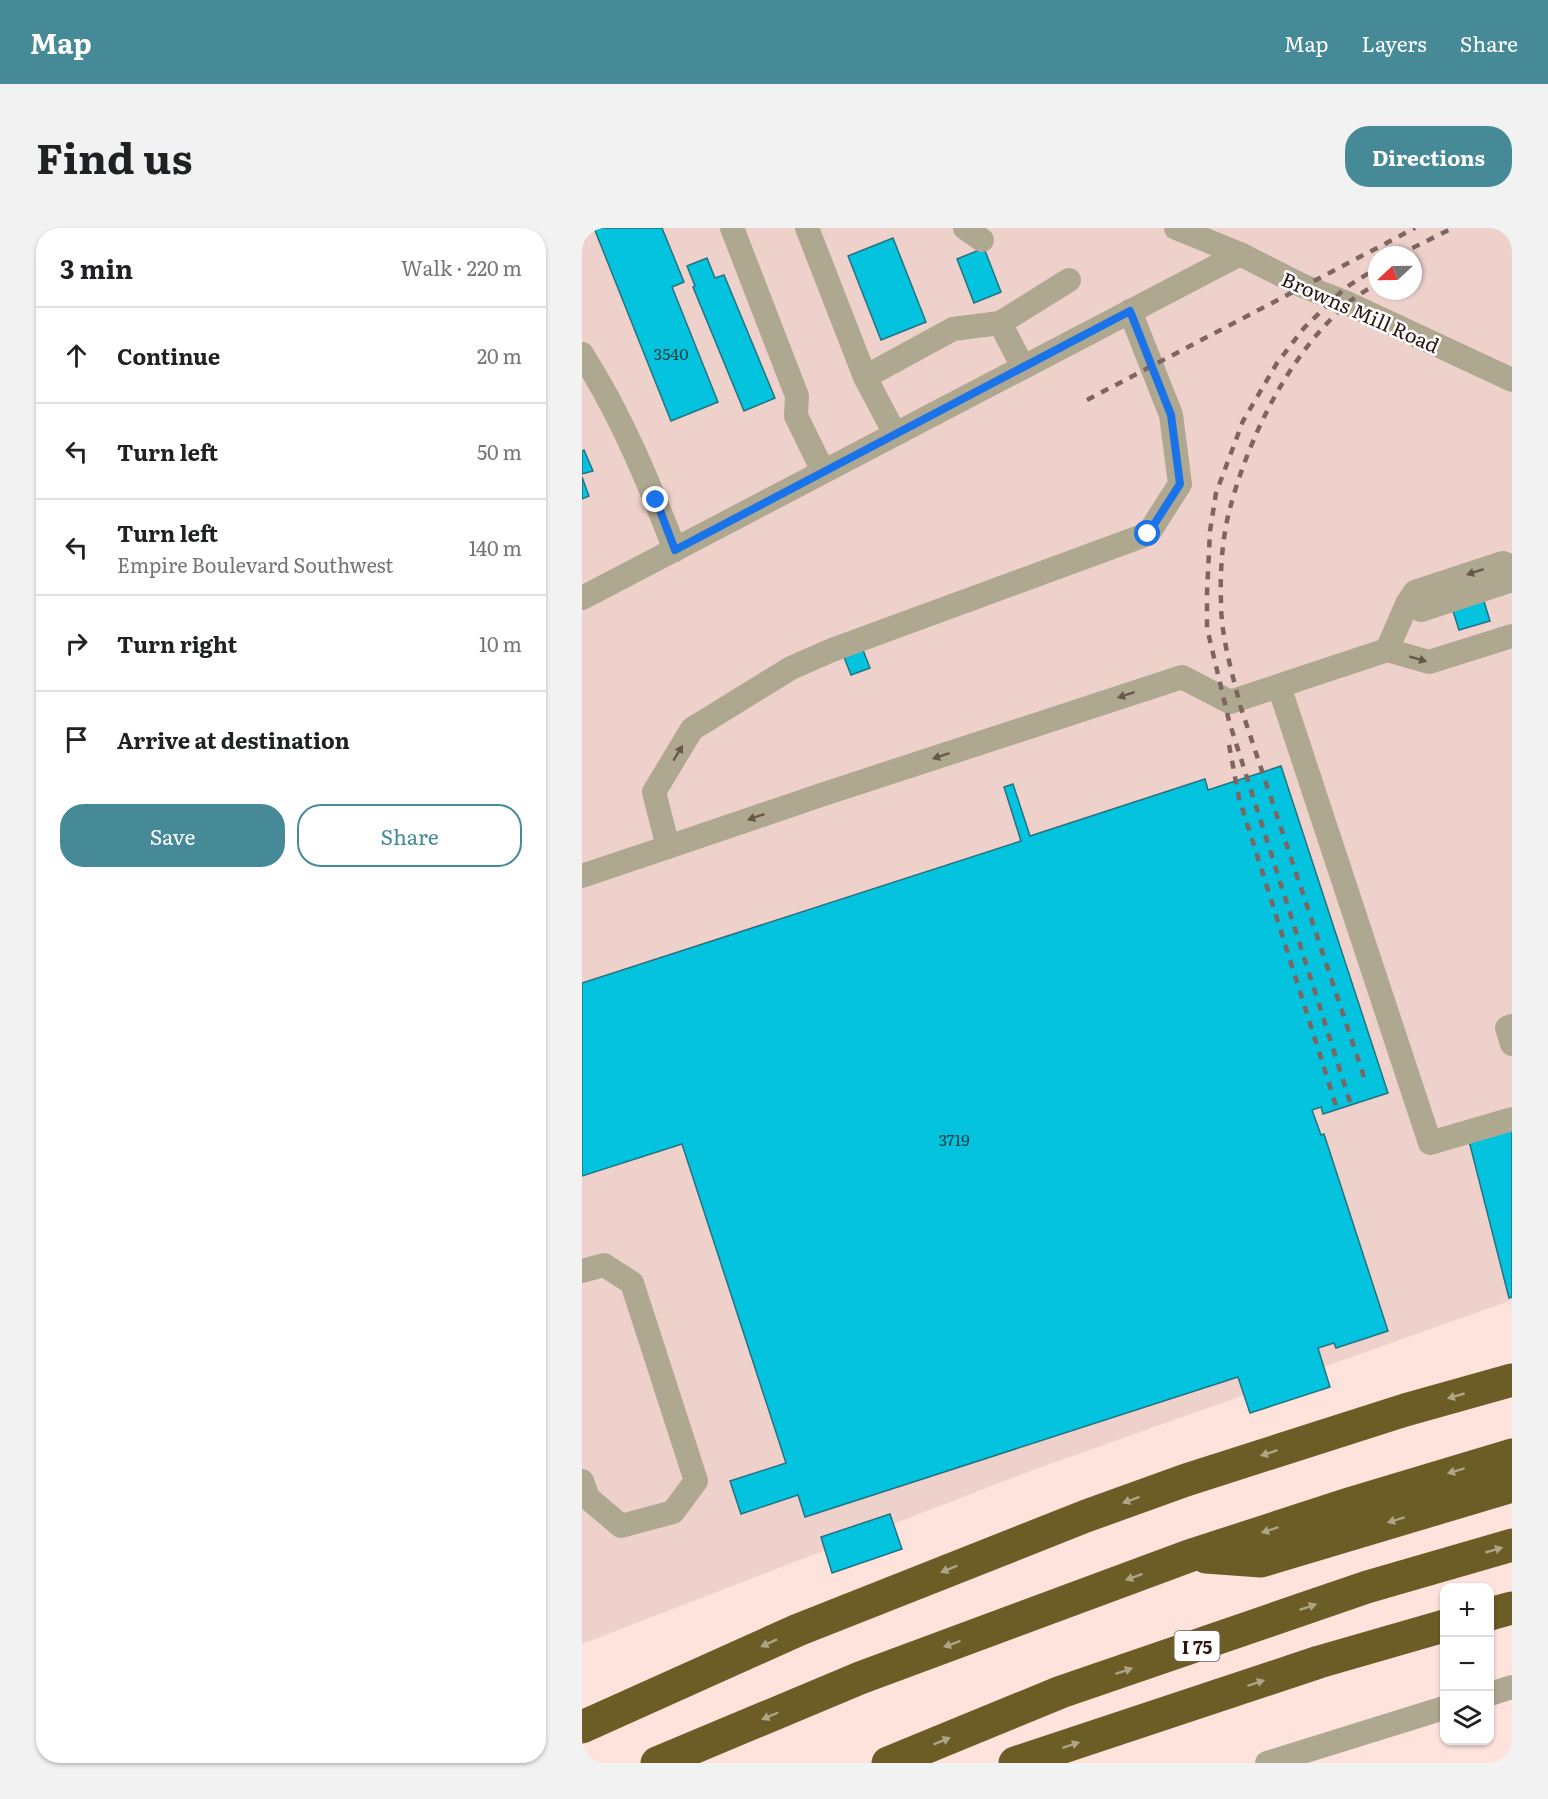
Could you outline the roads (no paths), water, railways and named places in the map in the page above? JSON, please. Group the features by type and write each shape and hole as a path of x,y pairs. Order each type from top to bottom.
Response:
{"highway":[{"path":"582,1727 798,1630 1086,1516 1186,1480 1372,1420 1512,1380"},
{"path":"657,1763 860,1678 1189,1556 1352,1503 1512,1455"},
{"path":"1189,1556 1261,1561 1512,1485"},
{"name":"I 75","path":"888,1763 1061,1692 1367,1587 1512,1545"},
{"path":"1494,1613 1512,1608"},
{"path":"1015,1763 1319,1662 1440,1627"}],"street":[{"path":"732,228 797,396 796,416 823,471"},
{"path":"807,228 865,377 895,434"},
{"name":"Browns Mill Road","path":"1176,228 1240,254 1303,286 1347,303 1512,380"},
{"path":"582,598 1240,254"},
{"path":"865,377 952,329 1000,323 1069,280"},
{"path":"668,847 654,792 693,729 791,668 832,650 1148,534 1180,484 1171,415 1130,311"},
{"path":"1000,323 1023,367"},
{"path":"582,354 606,395 654,496 675,550"},
{"path":"1387,650 1407,604 1415,592 1503,563 1512,567"},
{"path":"1407,604 1421,610 1509,581 1512,575"},
{"path":"582,876 1182,677 1230,702 1387,650 1429,662 1512,636"},
{"path":"1279,686 1430,1143 1512,1119"},
{"path":"1512,1026 1507,1028 1512,1044"},
{"path":"582,1272 604,1265 632,1283 696,1481 673,1512 621,1526 588,1498 582,1481"},
{"path":"1494,1693 1512,1687"},
{"path":"1267,1763 1440,1709"}],"railway":[{"path":"1087,400 1415,228"},
{"path":"1416,246 1453,228"},
{"path":"1350,1102 1229,721 1207,628 1207,593 1210,531 1216,493 1243,421 1277,363 1304,328 1345,288 1368,274"},
{"path":"1364,1077 1240,705 1221,615 1221,580 1225,534 1237,484 1247,455 1273,399 1289,372 1326,324 1350,301 1368,289"},
{"path":"1229,745 1239,798 1336,1106"}]}
